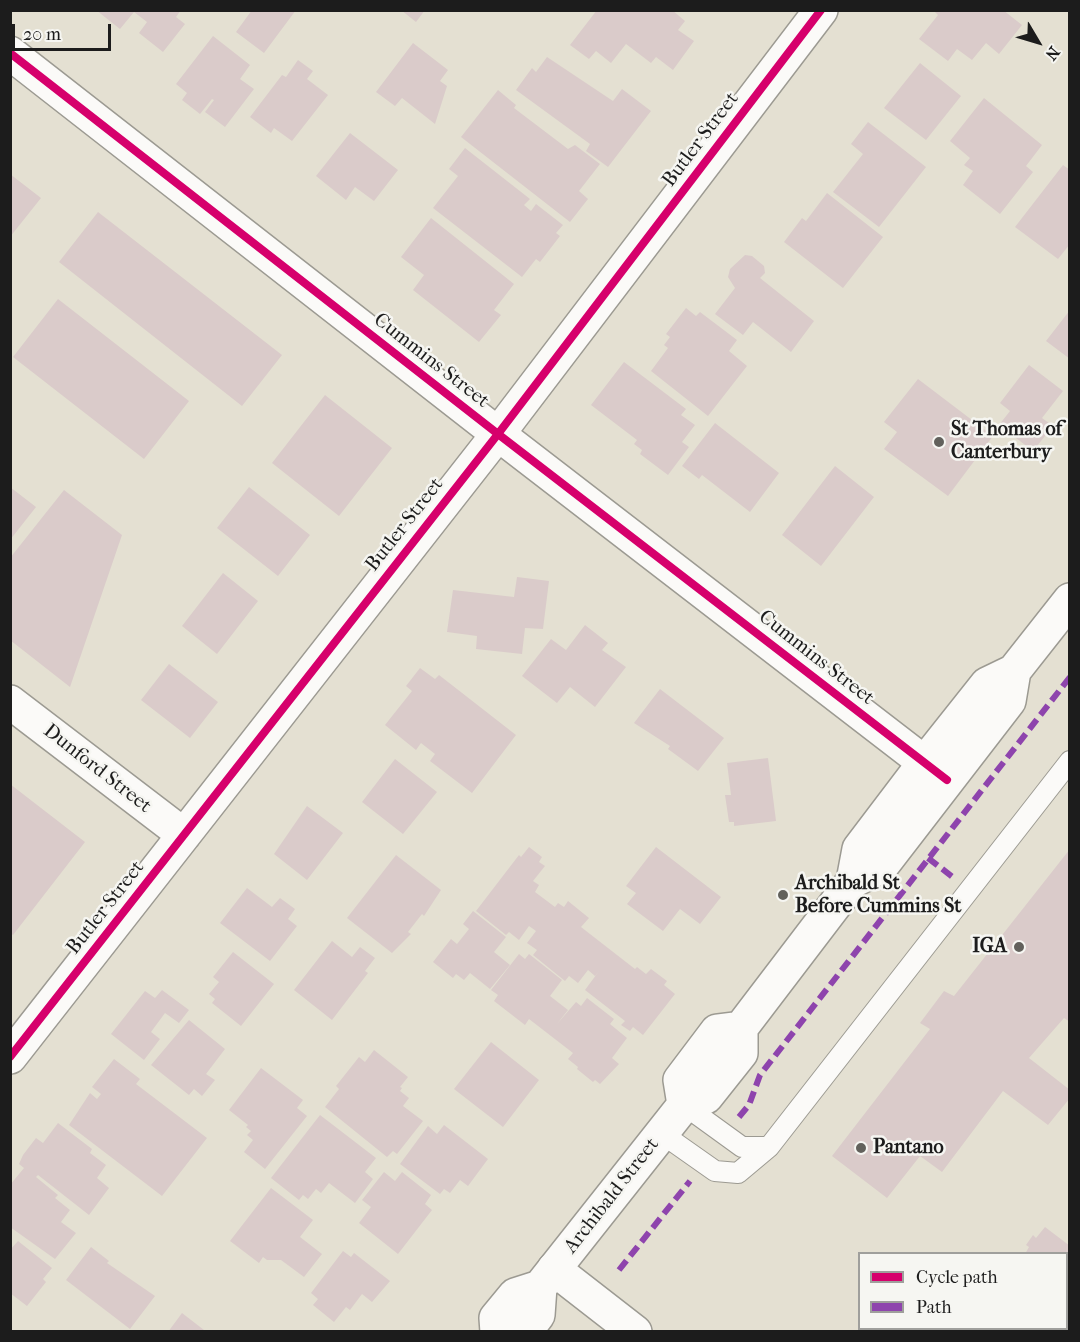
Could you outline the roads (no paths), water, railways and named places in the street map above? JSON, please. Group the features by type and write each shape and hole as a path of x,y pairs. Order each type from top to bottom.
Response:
{"street":[{"name":"Butler Street","path":"10,1057 498,434 813,13"},
{"name":"Cummins Street","path":"10,53 498,434 936,771"},
{"name":"Archibald Street","path":"547,1278 684,1105 706,1097 741,1053 741,1028 853,881 881,867 936,771 1009,701 1014,671 1070,600"},
{"name":"Dunford Street","path":"10,702 184,835"},
{"path":"497,1332 496,1318 515,1295 547,1278"},
{"path":"525,1332 538,1315 547,1278"},
{"path":"547,1278 636,1332"}],"lane":[{"path":"661,1133 715,1171 738,1173 769,1147 1066,775"},
{"path":"684,1105 742,1147 769,1147"}],"place":[{"name":"St Thomas of Canterbury","path":"939,442"},
{"name":"Archibald St Before Cummins St","path":"783,895"},
{"name":"IGA","path":"1019,947"},
{"name":"Pantano","path":"861,1148"}]}
